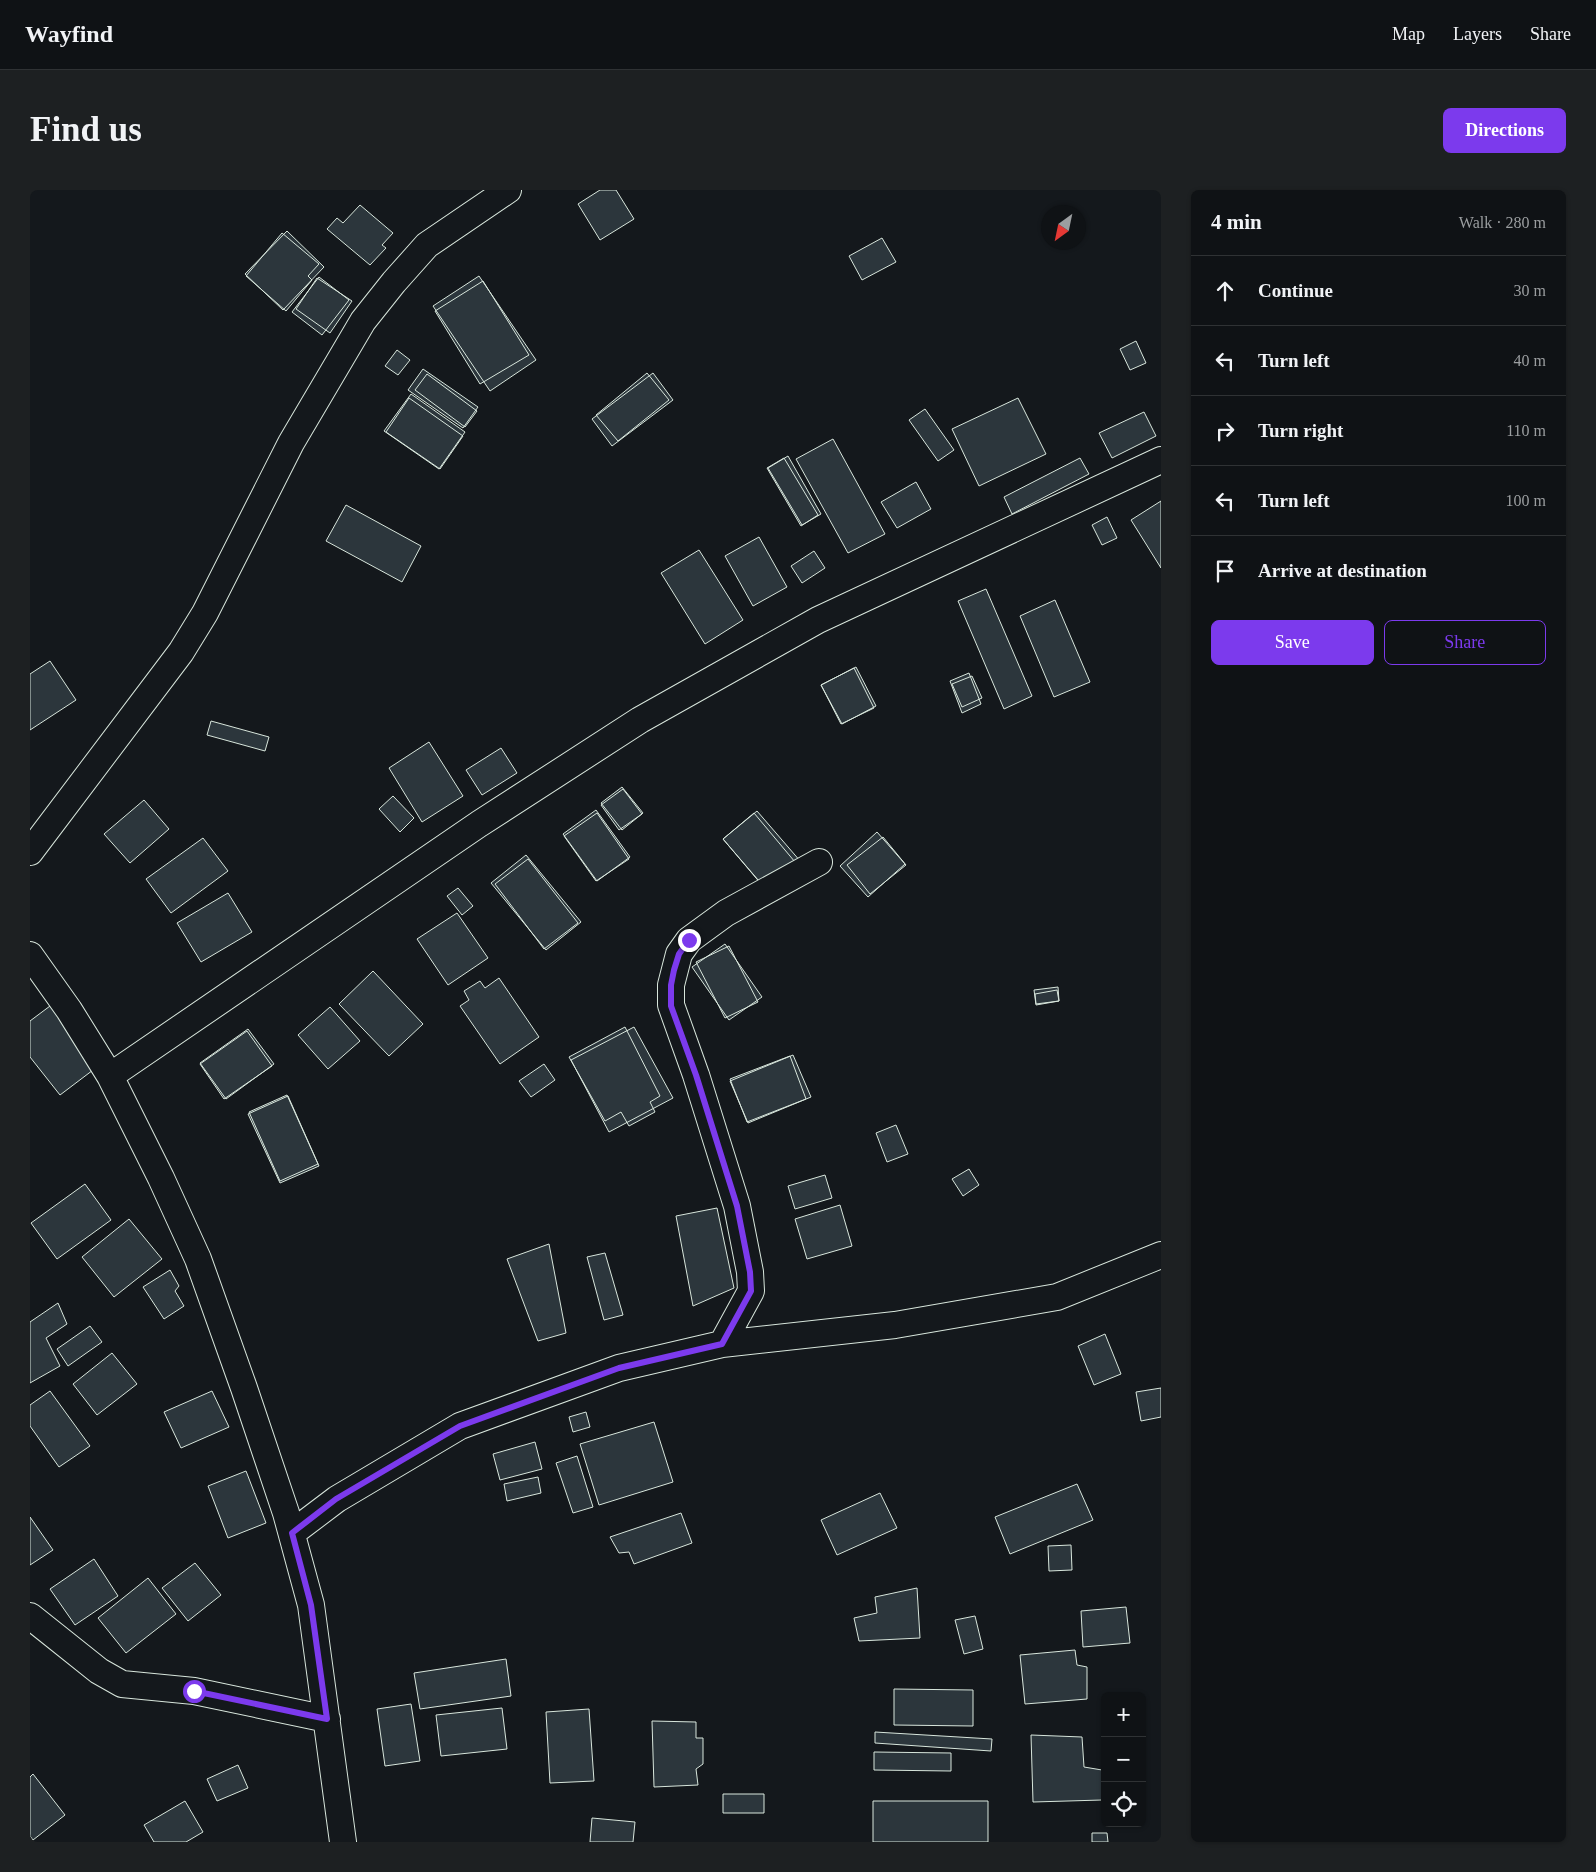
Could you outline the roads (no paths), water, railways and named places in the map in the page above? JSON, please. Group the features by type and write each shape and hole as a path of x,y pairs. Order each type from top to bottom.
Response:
{"street":[{"path":"30,852 181,652 205,613 291,443 364,321 394,282 427,245 508,190"},
{"path":"110,1076 479,824 640,720 818,620 1161,460"},
{"path":"722,1344 751,1291 750,1272 737,1206 696,1075 671,1006 671,985 679,954 689,940 726,913 819,862"},
{"path":"30,955 69,1010 110,1076 161,1178 198,1259 244,1388 292,1533 311,1605 343,1842"},
{"path":"292,1533 336,1499 460,1426 619,1368 722,1344 895,1325 1057,1297 1161,1255"},
{"path":"30,1616 99,1671 122,1684 194,1691 327,1719"}]}
